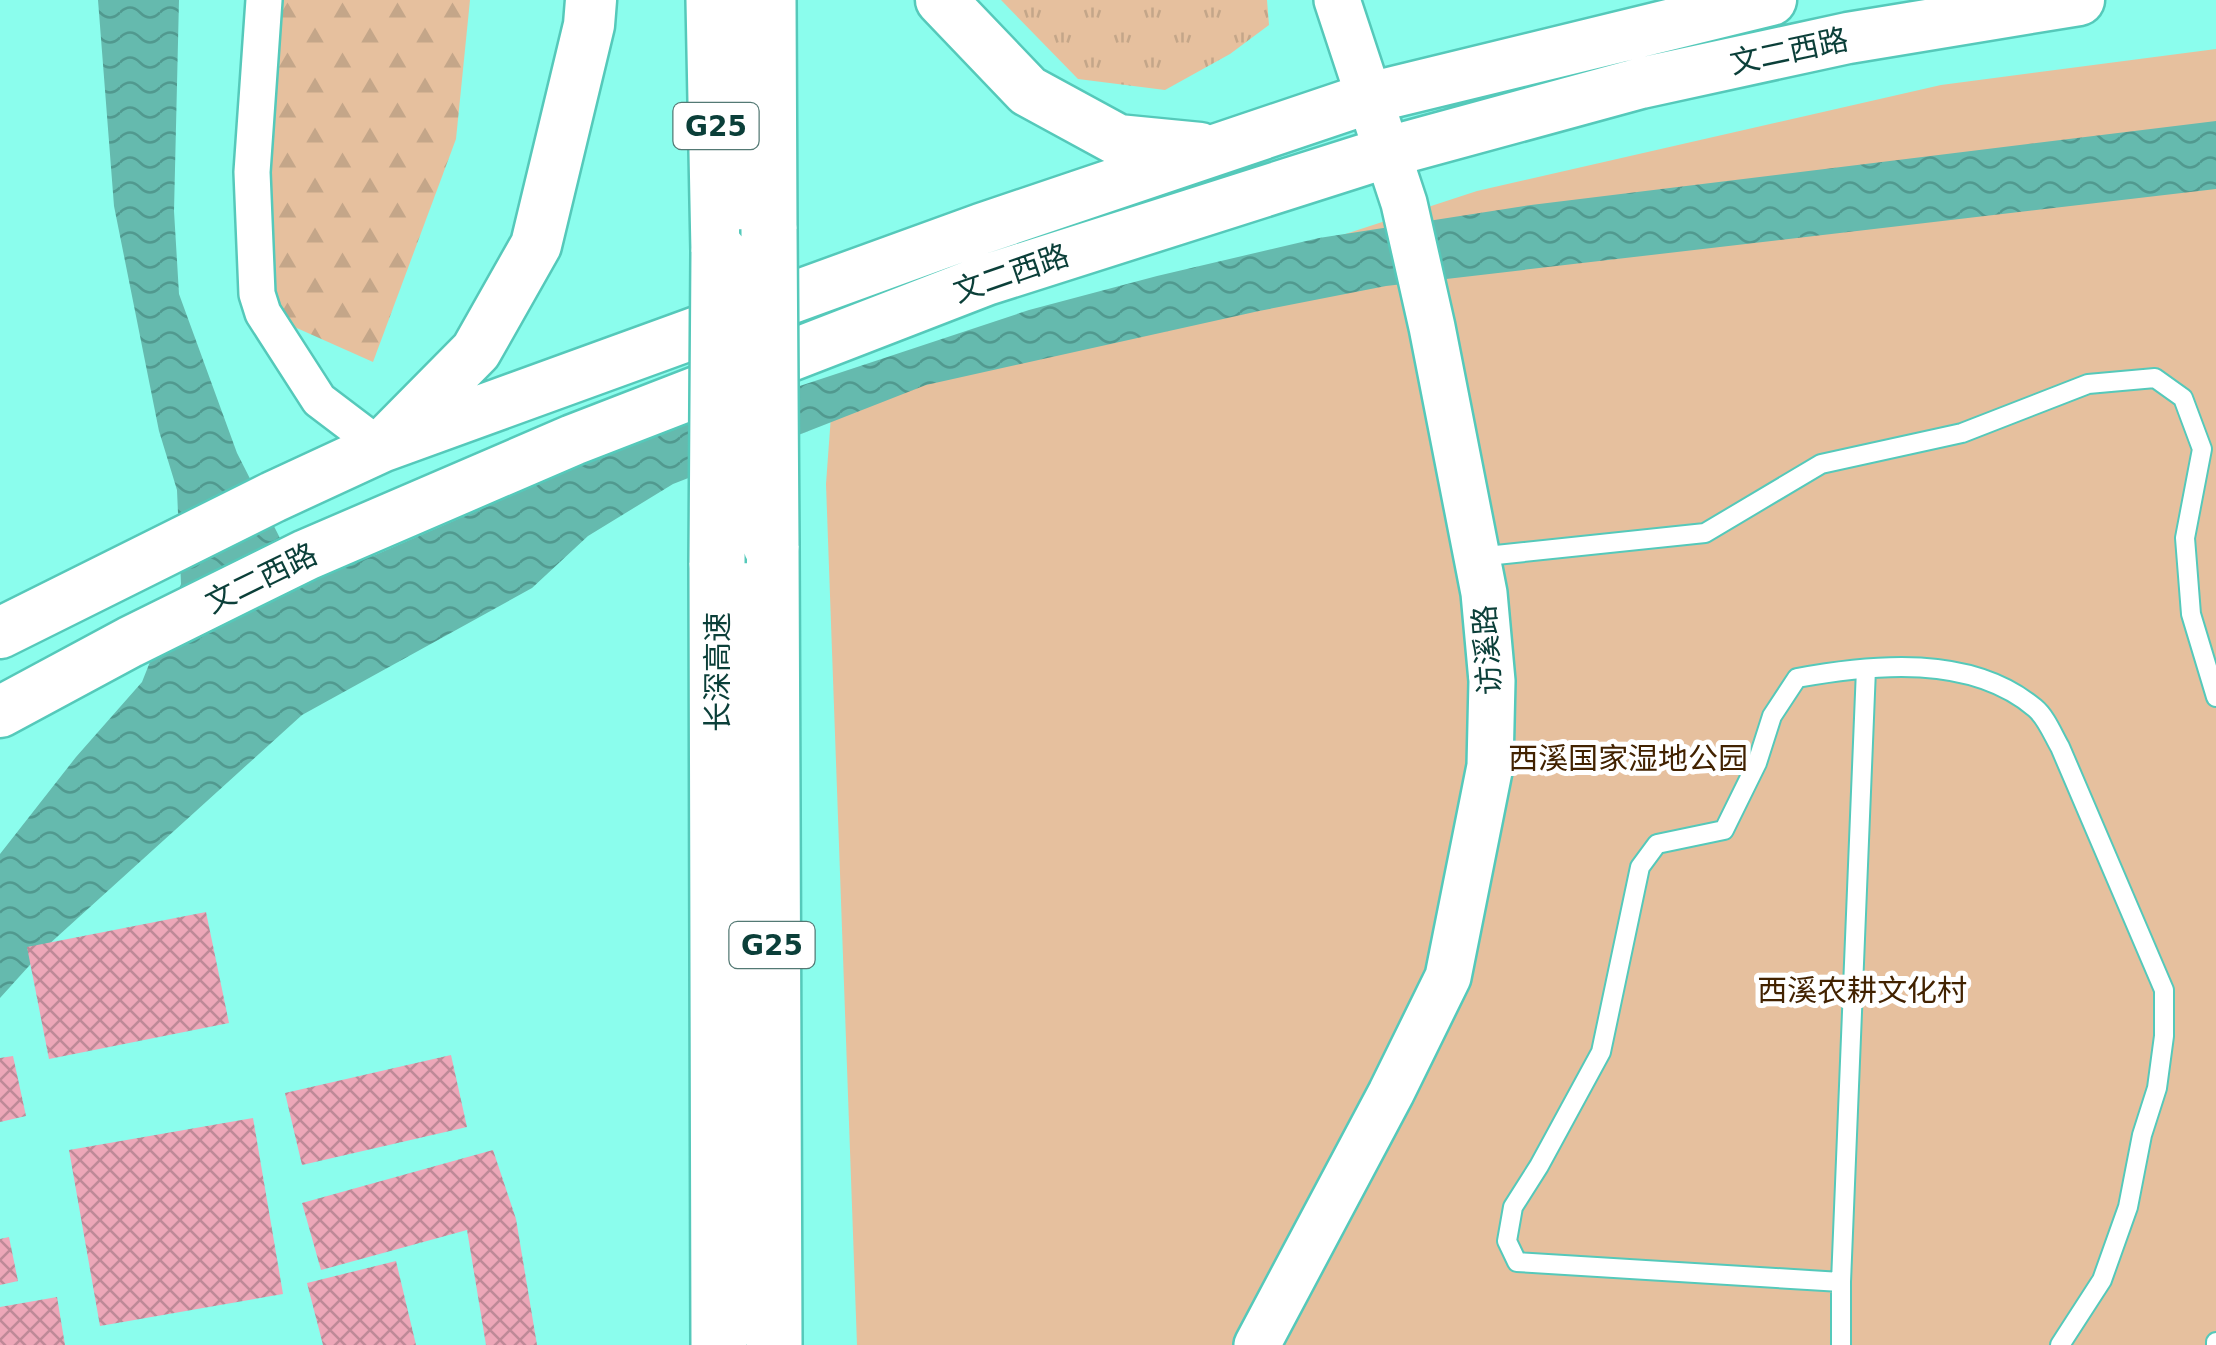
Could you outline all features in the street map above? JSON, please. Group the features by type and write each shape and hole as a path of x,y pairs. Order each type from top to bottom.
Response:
{"highway":[{"name":"长深高速","path":"714,0 719,252 719,1345"},
{"name":"长深高速","path":"768,0 774,1345"}],"main road":[{"path":"380,447 476,351 536,245 591,0"},
{"path":"941,0 1028,91 1118,140 1220,150"},
{"name":"文二西路","path":"0,633 380,447 980,229 1369,98 1771,0"},
{"name":"文二西路","path":"0,712 306,555 573,440 986,280 1388,152 1641,84 1810,46 2079,0"}],"street":[{"path":"264,0 252,172 257,294 263,313 319,400 380,447"},
{"name":"访溪路","path":"1257,1345 1448,977 1490,766 1492,681 1477,557 1432,327 1404,203 1337,0"}],"lane":[{"path":"1477,557 1705,534 1821,464 1962,433 2088,384 2156,378 2184,398 2202,449 2185,538 2191,614 2216,698"},
{"path":"1842,1282 1518,1262 1507,1241 1513,1206 1601,1052 1640,867 1656,844 1724,830 1757,763 1772,716 1797,678 1895,667 1947,670 2003,687 2038,710 2060,747 2164,990 2164,1036 2156,1088 2128,1207 2102,1280 2060,1345"},
{"path":"1841,1345 1866,669"}],"green space":[{"path":"252,0 470,0 456,139 373,362 263,313"},
{"path":"1001,0 1267,0 1269,25 1230,54 1165,90 1078,79"},
{"name":"西溪国家湿地公园","path":"2216,49 2216,1345 857,1345 826,484 832,402 1477,191 1941,85"}],"water":[{"path":"98,0 179,0 174,211 179,294 237,453 286,550 331,568 375,555 649,436 1029,310 1319,238 1531,205 2216,121 2216,189 1386,286 926,385 673,484 588,536 532,588 302,715 47,946 0,998 0,854 76,757 142,682 181,584 177,490 159,431 114,206"}],"building":[{"path":"206,912 229,1023 49,1059 27,947"},
{"path":"451,1055 467,1127 302,1165 285,1093"},
{"path":"13,1056 26,1116 0,1122 0,1058"},
{"path":"253,1118 283,1294 100,1326 69,1150"},
{"path":"493,1150 516,1219 537,1345 486,1345 467,1230 321,1270 302,1203"},
{"path":"9,1237 18,1281 0,1285 0,1239"},
{"path":"396,1261 416,1345 323,1345 307,1283"},
{"path":"57,1297 65,1345 0,1345 0,1307"}],"park label":[{"name":"西溪农耕文化村","path":"1862,990"}]}
